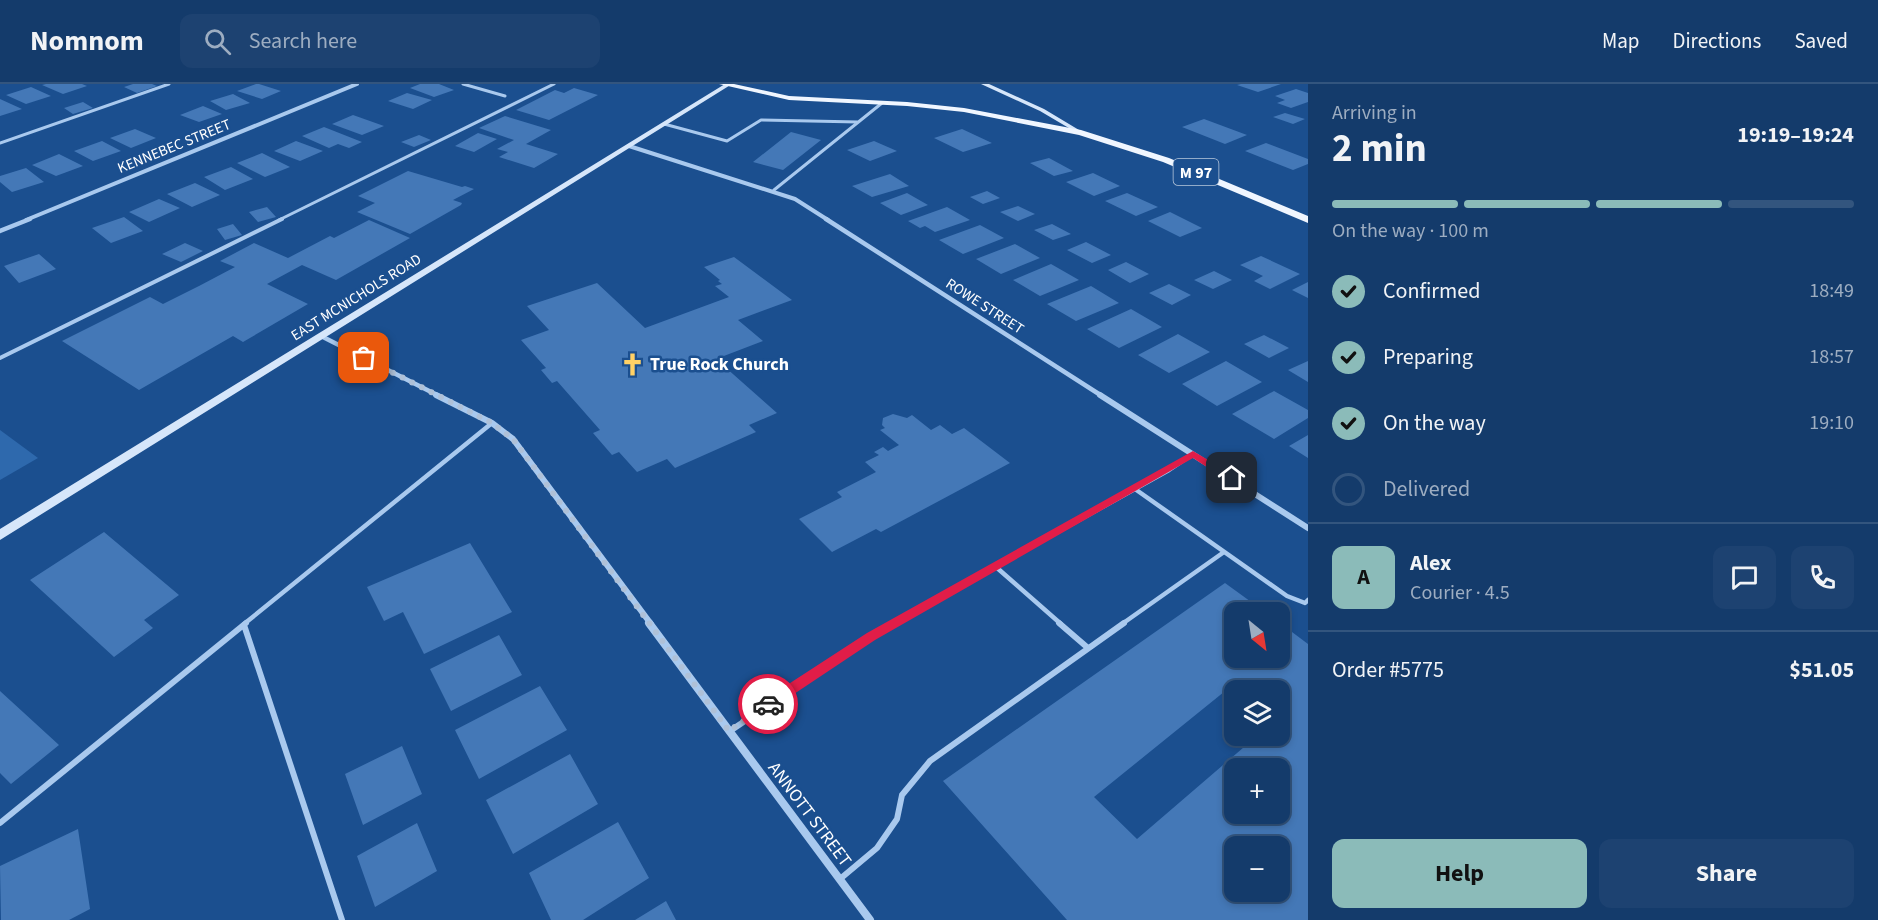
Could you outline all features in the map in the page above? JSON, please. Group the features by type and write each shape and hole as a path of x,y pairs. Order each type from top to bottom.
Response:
{"main road":[{"name":"M 97","path":"726,84 789,98 964,110 1081,133 1166,160 1308,220"}],"street":[{"name":"KENNEBEC STREET","path":"0,231 357,84"},
{"name":"EAST MCNICHOLS ROAD","path":"0,535 726,84"},
{"path":"984,84 1042,110 1081,133"},
{"name":"ROWE STREET","path":"629,146 774,190 805,205 1308,528"},
{"name":"ANNOTT STREET","path":"321,336 492,423 513,439 870,920"}],"lane":[{"path":"0,143 169,84"},
{"path":"463,84 505,96"},
{"path":"0,358 554,84"},
{"path":"774,190 882,103"},
{"path":"664,124 727,141 760,120 858,122"},
{"path":"0,824 492,423"},
{"path":"729,731 871,636 1136,489 1193,454"},
{"path":"1136,489 1287,596 1305,603 1308,600"},
{"path":"840,879 877,848 897,819 902,795 930,761 1224,552"},
{"path":"996,567 1088,648"},
{"path":"244,625 342,920"}],"shaded area":[{"path":"0,430 38,458 0,480"}],"building":[{"path":"133,84 157,86 137,93 124,87"},
{"path":"256,84 281,91 262,99 237,91"},
{"path":"420,84 439,84 454,90 434,97 410,88"},
{"path":"1281,84 1258,92 1237,85"},
{"path":"42,85 87,86 63,94"},
{"path":"31,87 51,96 26,104 6,95"},
{"path":"574,88 598,95 549,120 516,110 555,90 564,93"},
{"path":"1296,89 1308,93 1308,102 1291,108 1277,103 1285,100 1275,96"},
{"path":"407,93 432,100 413,109 388,101"},
{"path":"233,94 250,103 226,110 210,101"},
{"path":"0,99 22,109 0,116"},
{"path":"83,102 93,108 73,114 64,108"},
{"path":"203,106 222,114 199,122 180,115"},
{"path":"1285,113 1305,119 1293,124 1273,117"},
{"path":"353,115 384,126 362,135 332,124"},
{"path":"505,116 551,130 526,144 558,154 534,168 499,157 508,152 497,149 514,140 479,128"},
{"path":"1204,119 1247,135 1225,144 1182,127"},
{"path":"324,127 362,142 349,148 338,144 329,148 302,136"},
{"path":"135,129 156,138 131,148 110,138"},
{"path":"962,129 992,143 963,152 934,138"},
{"path":"791,132 821,140 783,170 753,162"},
{"path":"478,133 497,139 474,152 455,146"},
{"path":"419,135 431,140 414,147 401,142"},
{"path":"102,141 121,151 93,161 74,151"},
{"path":"296,141 323,151 300,161 274,151"},
{"path":"874,141 897,151 870,161 847,150"},
{"path":"1266,143 1308,159 1308,164 1293,170 1245,151"},
{"path":"262,153 290,167 265,177 237,163"},
{"path":"59,154 83,166 56,176 32,165"},
{"path":"1049,158 1073,171 1054,176 1030,163"},
{"path":"231,167 253,179 225,190 204,177"},
{"path":"26,168 44,182 12,192 0,182 0,176"},
{"path":"408,171 474,189 453,200 462,203 461,205 410,234 357,212 375,203 358,196"},
{"path":"1093,173 1120,186 1094,196 1066,182"},
{"path":"890,174 909,186 872,197 852,186"},
{"path":"195,183 220,195 192,207 167,194"},
{"path":"987,191 1000,198 983,204 970,197"},
{"path":"907,193 928,205 901,215 880,203"},
{"path":"1127,193 1158,207 1136,216 1105,201"},
{"path":"159,199 180,208 149,222 129,212"},
{"path":"1018,206 1035,214 1018,221 1000,212"},
{"path":"267,207 276,217 258,222 249,212"},
{"path":"947,207 970,220 935,232 925,226 920,228 908,221"},
{"path":"1170,212 1202,228 1180,237 1148,221"},
{"path":"124,217 143,231 111,243 92,228"},
{"path":"369,220 410,238 336,280 302,265 267,284 308,304 243,342 233,336 139,390 62,341 150,297 163,304 199,286 235,267 220,261 254,243 288,258 330,236 334,238"},
{"path":"233,224 242,235 225,240 217,229"},
{"path":"1052,224 1071,234 1053,240 1034,230"},
{"path":"980,225 1004,238 963,254 939,240"},
{"path":"1086,242 1111,255 1092,263 1067,250"},
{"path":"185,243 203,251 181,262 162,254"},
{"path":"1015,244 1040,258 1001,274 976,259"},
{"path":"39,254 56,269 19,283 4,266"},
{"path":"1261,256 1300,274 1270,289 1254,281 1263,276 1240,265"},
{"name":"True Rock Church","path":"734,257 792,300 738,320 763,341 716,359 777,413 749,425 756,432 675,468 667,459 637,472 619,452 612,455 593,433 600,430 557,381 552,383 541,370 546,368 521,340 549,330 527,306 597,283 645,328 729,297 715,286 722,284 718,281 720,280 704,267"},
{"path":"1126,262 1149,274 1130,283 1108,270"},
{"path":"1051,264 1079,280 1040,296 1013,280"},
{"path":"1214,271 1232,280 1213,289 1194,280"},
{"path":"1308,282 1308,298 1292,290"},
{"path":"1169,284 1191,295 1172,305 1149,293"},
{"path":"1091,286 1119,303 1076,321 1047,304"},
{"path":"1131,309 1162,327 1119,348 1087,329"},
{"path":"1178,334 1210,352 1169,373 1138,355"},
{"path":"1264,335 1289,348 1269,358 1244,344"},
{"path":"1226,361 1262,382 1217,406 1182,384"},
{"path":"1308,361 1308,382 1288,370"},
{"path":"1274,391 1308,410 1308,418 1274,439 1232,414"},
{"path":"893,414 907,418 912,415 931,430 940,425 952,434 964,428 1010,463 881,532 876,529 832,552 799,519 842,497 837,492 876,472 865,462 879,455 874,452 883,447 888,451 899,445 880,430 885,428 882,425 883,418"},
{"path":"1308,435 1308,458 1289,446"},
{"path":"104,532 179,595 144,620 153,628 114,657 30,580"},
{"path":"470,543 512,612 424,654 403,612 384,621 367,587"},
{"path":"1225,583 1251,602 1224,602 1224,668 1290,668 1290,630 1308,644 1308,920 1067,920 943,781","holes":["1224,680 1290,680 1290,746 1245,746 1231,758 1290,758 1290,824 1224,824 1224,764 1137,839 1094,797 1224,692"]},
{"path":"499,635 522,675 451,711 430,669"},
{"path":"540,686 567,730 479,779 455,730"},
{"path":"0,691 59,745 11,784 0,773"},
{"path":"402,746 422,794 363,825 345,774"},
{"path":"570,754 598,804 513,854 486,800"},
{"path":"618,822 649,878 583,920 551,920 529,873"},
{"path":"417,823 437,871 375,907 357,856"},
{"path":"78,829 90,909 69,920 1,920 0,866"},
{"path":"666,901 676,920 635,920"}],"way so far":[{"path":"364,358 492,423 513,439 729,731 768,704"}],"place":[{"name":"True Rock Church","path":"632,364"}],"route":[{"path":"768,704 871,636 1169,470 1193,454 1232,478"}]}
